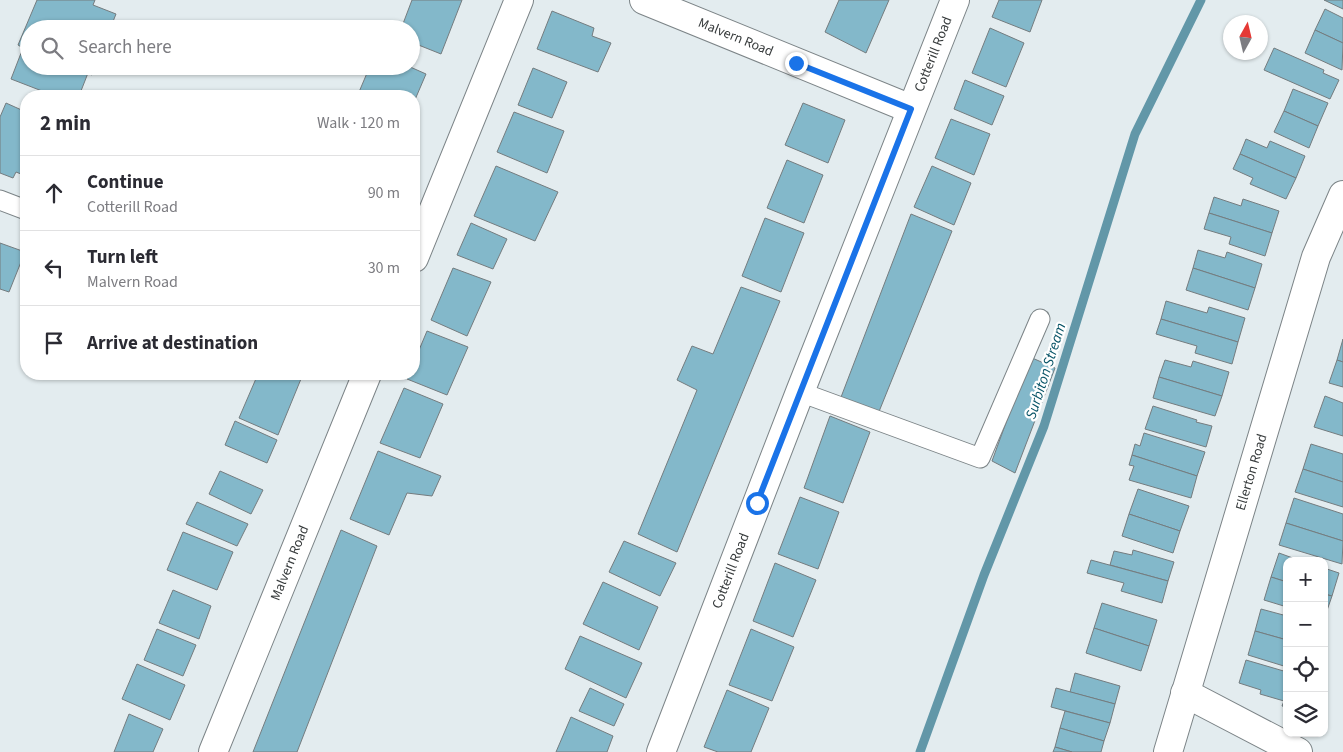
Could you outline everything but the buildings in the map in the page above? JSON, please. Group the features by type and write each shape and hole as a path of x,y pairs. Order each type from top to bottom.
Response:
{"street":[{"path":"420,243 519,0"},
{"name":"Malvern Road","path":"644,0 911,109"},
{"name":"Cotterill Road","path":"661,752 800,392 955,0"},
{"name":"Ellerton Road","path":"1168,752 1316,258 1343,195"},
{"name":"Malvern Road","path":"213,752 365,380"},
{"path":"1186,692 1298,752"}],"lane":[{"path":"0,200 20,208"},
{"path":"800,392 980,458 1040,319"}],"waterway":[{"name":"Surbiton Stream","path":"920,752 984,575 1044,426 1135,134 1201,0"}],"route":[{"path":"757,503 911,109 796,63"}]}
